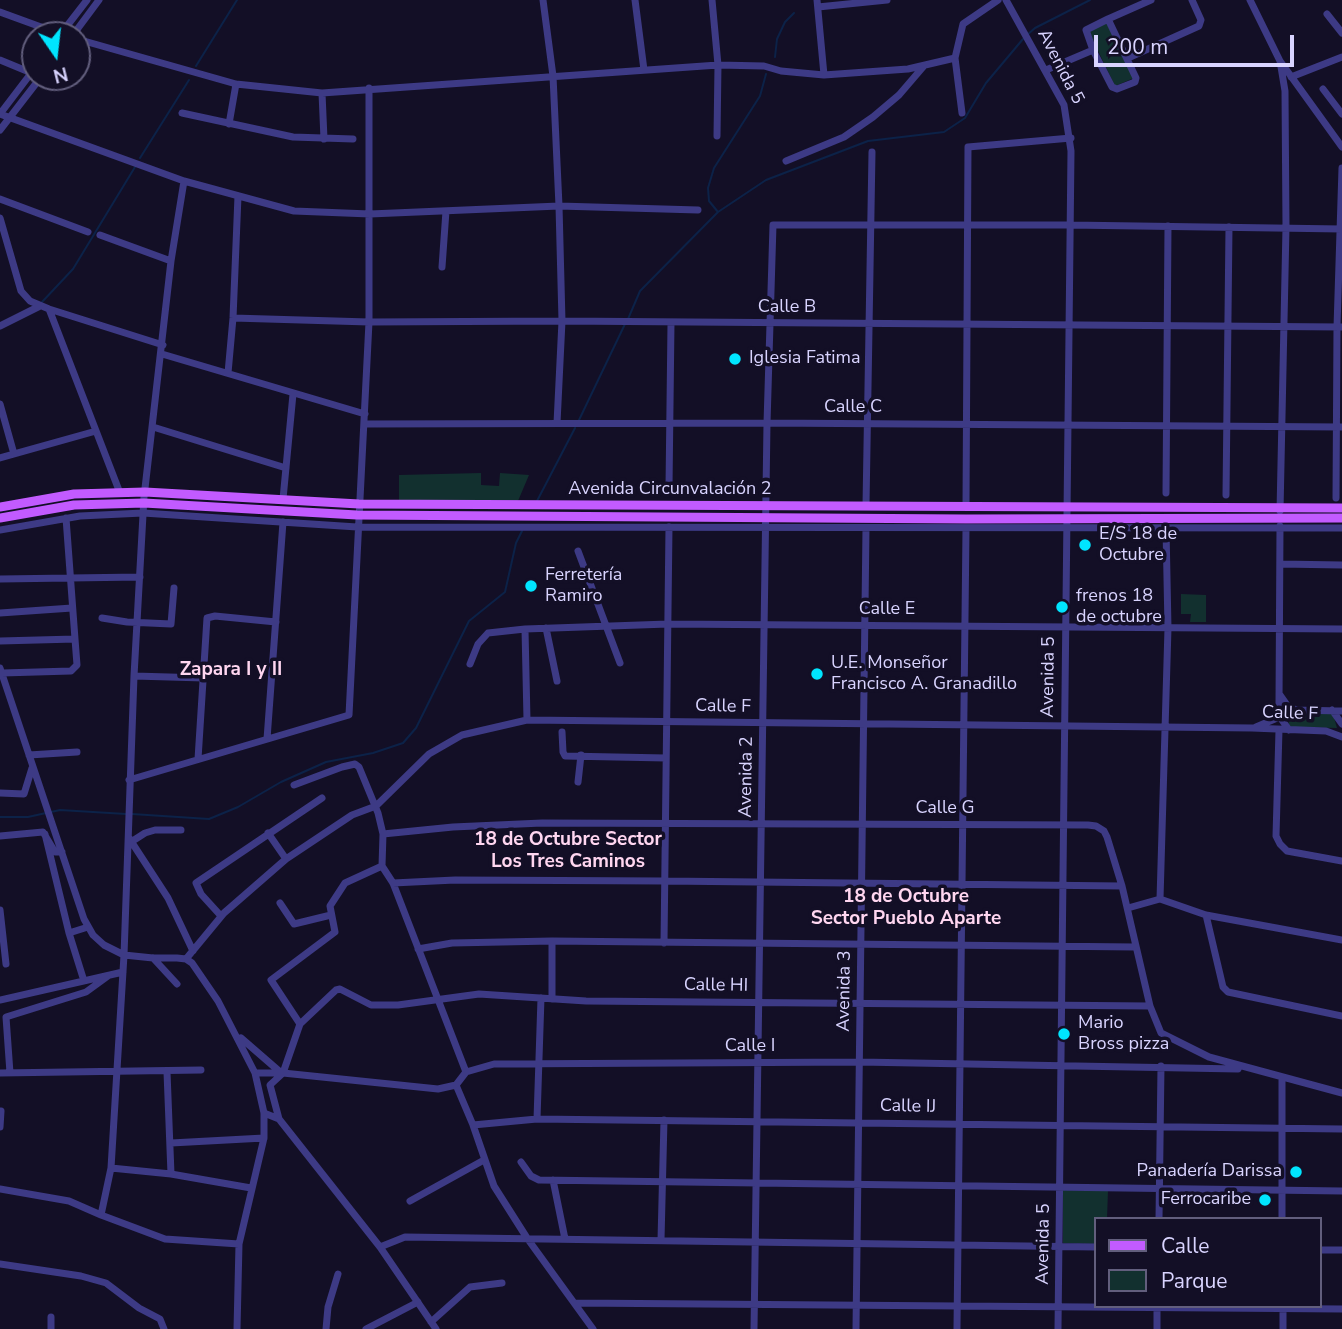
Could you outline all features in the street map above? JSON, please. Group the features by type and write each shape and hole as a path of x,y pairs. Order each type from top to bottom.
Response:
{"main road":[{"name":"Avenida Circunvalación 2","path":"0,508 74,494 145,492 359,504 1067,507 1280,512 1342,517"},
{"name":"Avenida Circunvalación 2","path":"0,518 94,504 144,508 221,507 358,515 516,515 704,522 930,523 1066,523 1342,508"},
{"path":"220,518 221,507"},
{"path":"1152,528 1153,518"}],"street":[{"path":"72,21 87,0"},
{"path":"83,21 99,0"},
{"path":"544,0 554,76 559,206 562,321 558,423"},
{"path":"635,0 644,70"},
{"path":"712,0 718,65 717,136"},
{"path":"824,75 817,4 887,0"},
{"path":"962,113 955,58 963,24 998,0"},
{"name":"Avenida 5","path":"1006,0 1064,106 1071,138 1058,1329"},
{"path":"1108,19 1136,80 1115,89 1093,50 1086,30 1108,19 1151,0"},
{"path":"1128,58 1199,26 1200,20 1192,0"},
{"path":"1250,0 1280,61 1342,147"},
{"path":"0,12 24,21"},
{"path":"1327,14 1342,33"},
{"path":"91,43 236,84 322,93 718,65 764,66 781,71 824,75 924,66 955,58"},
{"path":"1046,70 1093,50"},
{"path":"1291,77 1342,57"},
{"path":"0,60 21,67"},
{"path":"1280,61 1285,91 1286,227 1279,693 1281,716 1289,730"},
{"path":"786,161 853,131 899,95 924,66"},
{"path":"229,124 236,84"},
{"path":"1285,91 1298,86"},
{"path":"21,88 0,114 184,181 294,211 370,214 559,206 698,210"},
{"path":"129,780 349,715 369,322 369,88"},
{"path":"1323,89 1342,114"},
{"path":"0,130 29,91"},
{"path":"322,93 324,139"},
{"path":"182,113 293,137 352,139"},
{"path":"966,506 968,147 1071,138"},
{"path":"866,505 872,152"},
{"path":"1336,498 1342,168"},
{"path":"100,1215 111,1168 130,839 129,780 145,492 171,261 184,181"},
{"path":"228,373 238,196"},
{"path":"0,199 88,232"},
{"path":"442,267 446,211"},
{"path":"0,218 21,290 30,301 228,373 365,414"},
{"path":"871,224 1341,229"},
{"name":"Avenida 2","path":"754,1329 767,423 773,225 871,224"},
{"path":"1166,493 1168,226"},
{"path":"1226,495 1229,227"},
{"path":"100,235 171,261"},
{"path":"0,326 45,307"},
{"path":"45,307 120,493"},
{"name":"Calle B","path":"233,318 369,322 1340,327"},
{"path":"668,487 671,323"},
{"path":"283,499 293,394"},
{"path":"0,404 14,454"},
{"name":"Calle C","path":"365,424 767,423 1339,427"},
{"path":"153,428 286,468"},
{"path":"0,458 96,431"},
{"path":"80,516 94,504"},
{"path":"0,530 144,508 220,518 357,527 669,527 704,522"},
{"path":"66,518 77,665 71,671 1,671 93,935 104,945 124,956 186,959 199,971 237,1034 255,1073 264,1113 264,1138 239,1244 237,1329"},
{"path":"267,739 283,522"},
{"path":"766,522 866,528 930,523 966,528 1004,522"},
{"path":"1066,523 1152,528 1342,528"},
{"path":"664,943 669,527"},
{"name":"Avenida 3","path":"856,1329 866,528"},
{"path":"957,1329 966,528"},
{"path":"1160,900 1168,628 1166,528"},
{"path":"578,551 620,663"},
{"path":"1280,564 1342,565"},
{"path":"0,579 140,577"},
{"path":"102,618 171,624 174,588"},
{"path":"0,613 72,608"},
{"path":"198,759 207,618 215,616 276,622"},
{"name":"Calle E","path":"470,664 478,644 488,633 546,628 668,624 1342,629"},
{"path":"546,628 557,681"},
{"path":"525,629 527,720"},
{"path":"0,641 75,639"},
{"path":"134,676 204,678"},
{"path":"1279,693 1287,705 1296,710"},
{"path":"1252,728 1296,710 1342,710"},
{"path":"1332,710 1342,724"},
{"name":"Calle F","path":"186,959 221,916 286,859 352,815 376,806 429,754 462,735 527,720 1252,728 1326,731 1342,737"},
{"path":"1279,730 1276,836 1280,845 1287,851 1342,861"},
{"path":"562,732 563,755 666,758"},
{"path":"29,755 77,752"},
{"path":"578,782 581,755"},
{"path":"255,1073 283,1073 438,1090 456,1085 466,1072 393,883 382,866 383,834 376,806 355,764 294,785"},
{"path":"0,793 24,794 32,766"},
{"path":"221,916 201,894 196,883 322,798"},
{"name":"Calle G","path":"383,834 453,827 542,823 1088,825 1104,831 1128,908 1150,1006 1161,1033 1170,1040 1209,1057 1342,1093"},
{"path":"130,839 155,830 181,830"},
{"path":"0,836 39,831 45,834 55,852 62,852"},
{"path":"268,833 286,859"},
{"path":"45,834 69,933 84,981"},
{"path":"130,839 168,898 193,951"},
{"path":"382,866 345,883 330,906 335,932 271,980 300,1024 283,1073 270,1083 270,1087 279,1119 380,1247 436,1329"},
{"path":"393,883 455,880 1122,886"},
{"path":"1128,908 1160,900 1206,915 1342,940"},
{"path":"280,903 294,924 331,915"},
{"path":"0,909 6,964"},
{"path":"1206,915 1223,987 1228,992 1342,1016"},
{"path":"69,933 88,927"},
{"path":"418,949 452,943 552,942 1135,947"},
{"path":"552,942 552,999"},
{"path":"153,958 177,984"},
{"path":"0,1000 123,972"},
{"path":"10,1073 3,1017 86,992 108,976"},
{"name":"Calle HI","path":"300,1024 340,989 371,1005 398,1005 479,994 552,999 759,1003 1150,1006"},
{"path":"537,1119 541,998"},
{"path":"237,1034 283,1073"},
{"name":"Calle I","path":"466,1072 494,1064 540,1063 860,1062 961,1066 1254,1069"},
{"path":"1159,1217 1161,1066"},
{"path":"0,1073 201,1070"},
{"path":"167,1072 171,1174"},
{"path":"1282,1077 1282,1217"},
{"path":"456,1085 494,1186 527,1238 593,1329"},
{"path":"260,1089 270,1087"},
{"path":"0,1127 1,1111"},
{"path":"264,1113 279,1119"},
{"name":"Calle IJ","path":"473,1125 537,1119 1342,1129"},
{"path":"661,1240 664,1120"},
{"path":"171,1143 264,1138"},
{"path":"410,1201 484,1160"},
{"path":"521,1162 534,1179 553,1180 1342,1191"},
{"path":"111,1168 171,1174 251,1188"},
{"path":"553,1180 565,1239"},
{"path":"0,1189 69,1200 100,1215 164,1239 239,1244"},
{"path":"380,1247 405,1237 1094,1247"},
{"path":"1321,1250 1342,1250"},
{"path":"0,1264 80,1276 106,1283 139,1308 160,1319 164,1329"},
{"path":"326,1329 328,1307 338,1274"},
{"path":"431,1322 470,1287 502,1283"},
{"path":"366,1329 418,1302"},
{"path":"575,1303 1094,1306"},
{"path":"1157,1308 1157,1329"},
{"path":"1283,1308 1283,1329"},
{"path":"1312,1308 1342,1309"},
{"path":"51,1317 51,1329"}],"green space":[{"path":"1106,22 1134,78 1115,86 1088,30"},
{"path":"481,473 481,485 499,486 500,473 529,475 518,501 399,500 399,475"},
{"path":"1181,594 1206,595 1206,622 1190,622 1191,614 1181,614"},
{"path":"1290,714 1333,714 1337,728 1288,727"},
{"path":"1063,1190 1108,1191 1107,1217 1094,1217 1094,1244 1063,1243"}],"waterway":[{"path":"196,66 237,0"},
{"path":"1027,35 1035,28 1090,0"},
{"path":"775,57 777,39 785,22 794,13"},
{"path":"628,319 640,291 718,212 766,180 868,141 944,132 965,118 986,83 1023,39"},
{"path":"718,212 709,201 708,188 714,168 760,96 766,74"},
{"path":"140,158 189,80"},
{"path":"42,302 73,269 135,167"},
{"path":"579,420 625,324"},
{"path":"537,501 575,428"},
{"path":"132,814 209,819 326,762 373,753 403,743 416,728 469,621 505,592 516,543 522,531"},
{"path":"51,812 60,810 126,814"},
{"path":"0,817 28,817 46,813"}],"place":[{"name":"Iglesia Fatima","path":"735,359"},
{"name":"E/S 18 de Octubre","path":"1085,545"},
{"name":"Ferretería Ramiro","path":"531,586"},
{"name":"frenos 18 de octubre","path":"1062,607"},
{"name":"U.E. Monseñor Francisco A. Granadillo","path":"817,674"},
{"name":"Mario Bross pizza","path":"1064,1034"},
{"name":"Panadería Darissa","path":"1296,1172"},
{"name":"Ferrocaribe","path":"1265,1200"}],"district":[{"name":"Zapara I y II","path":"231,670"},
{"name":"18 de Octubre Sector Los Tres Caminos","path":"568,851"},
{"name":"18 de Octubre Sector Pueblo Aparte","path":"906,908"}]}
